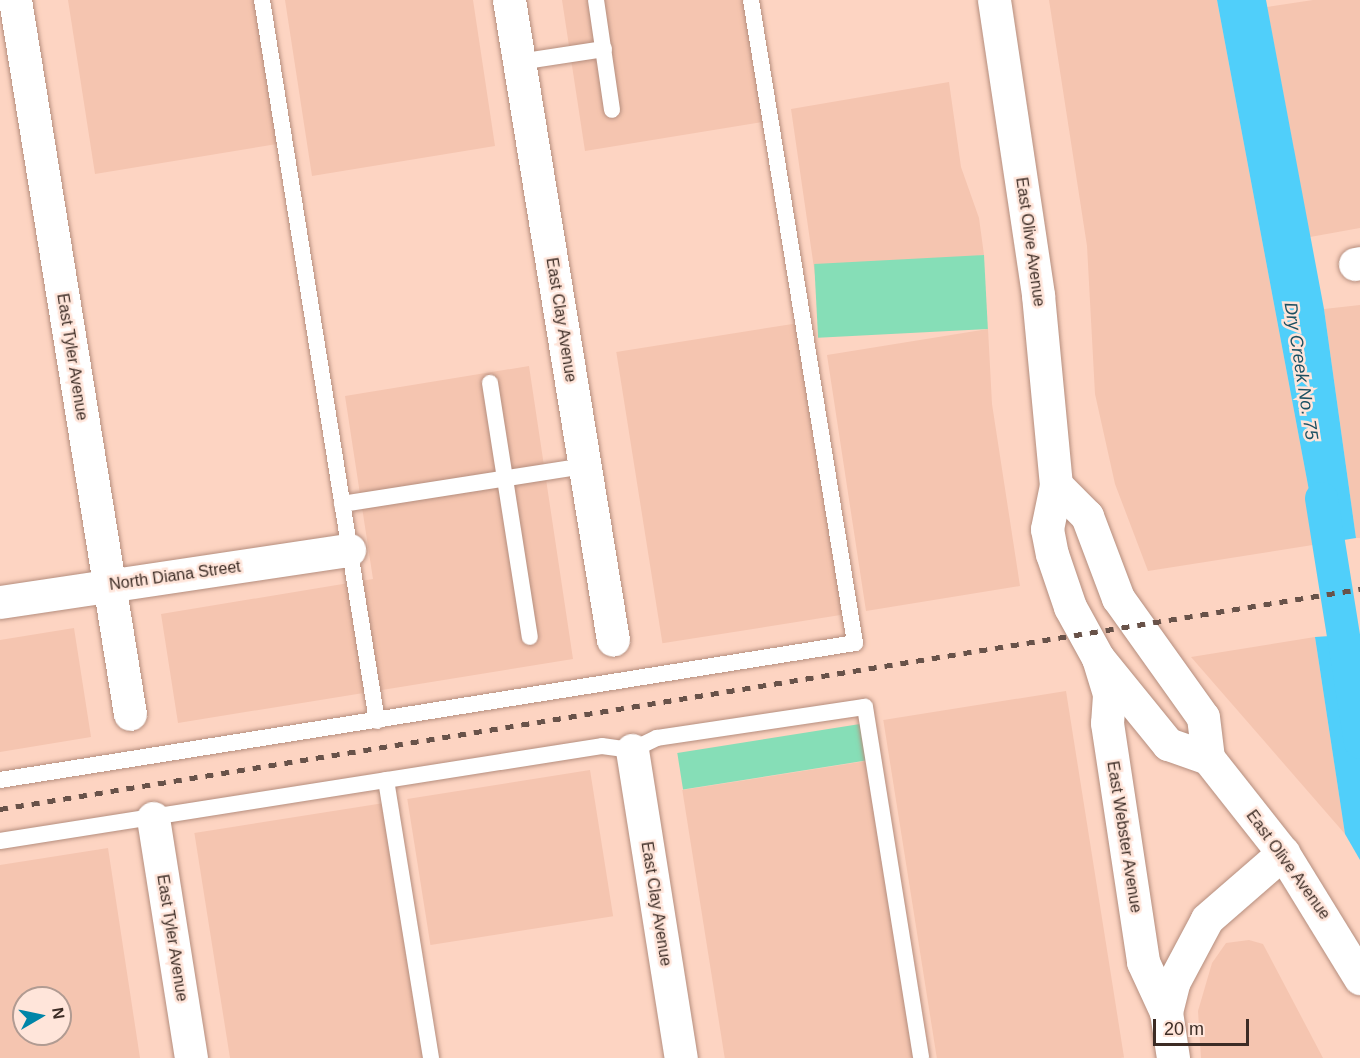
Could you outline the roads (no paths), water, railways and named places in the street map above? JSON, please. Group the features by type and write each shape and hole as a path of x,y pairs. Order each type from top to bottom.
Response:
{"street":[{"name":"East Tyler Avenue","path":"15,0 130,714"},
{"name":"East Clay Avenue","path":"509,0 614,640"},
{"name":"East Olive Avenue","path":"994,0 1033,251 1056,485 1047,529 1052,554 1070,607 1098,658 1168,744 1208,758 1283,853 1360,978"},
{"path":"1056,485 1087,516 1118,598 1203,717 1208,758"},
{"name":"North Diana Street","path":"0,602 350,550"},
{"name":"East Webster Avenue","path":"1098,658 1109,695 1107,723 1143,962 1166,1012 1173,1058"},
{"name":"East Clay Avenue","path":"632,750 681,1058"},
{"name":"East Tyler Avenue","path":"153,818 191,1058"},
{"name":"East Webster Avenue","path":"1166,1012 1173,983 1207,920 1283,853"}],"lane":[{"path":"262,0 376,722"},
{"path":"596,0 612,110"},
{"path":"0,780 376,722 855,643 751,0"},
{"path":"519,62 604,49"},
{"path":"490,383 530,638"},
{"path":"342,504 585,466"},
{"path":"0,841 602,746 632,750 657,738 865,707 921,1058"},
{"path":"386,780 431,1058"}],"water":[{"path":"1217,0 1266,0 1324,309 1356,538 1319,544"},
{"path":"1360,634 1360,860 1345,834 1315,637"}],"waterway":[{"name":"Dry Creek No. 75","path":"1321,498 1360,742"}],"railway":[{"path":"0,809 1360,589"}]}
